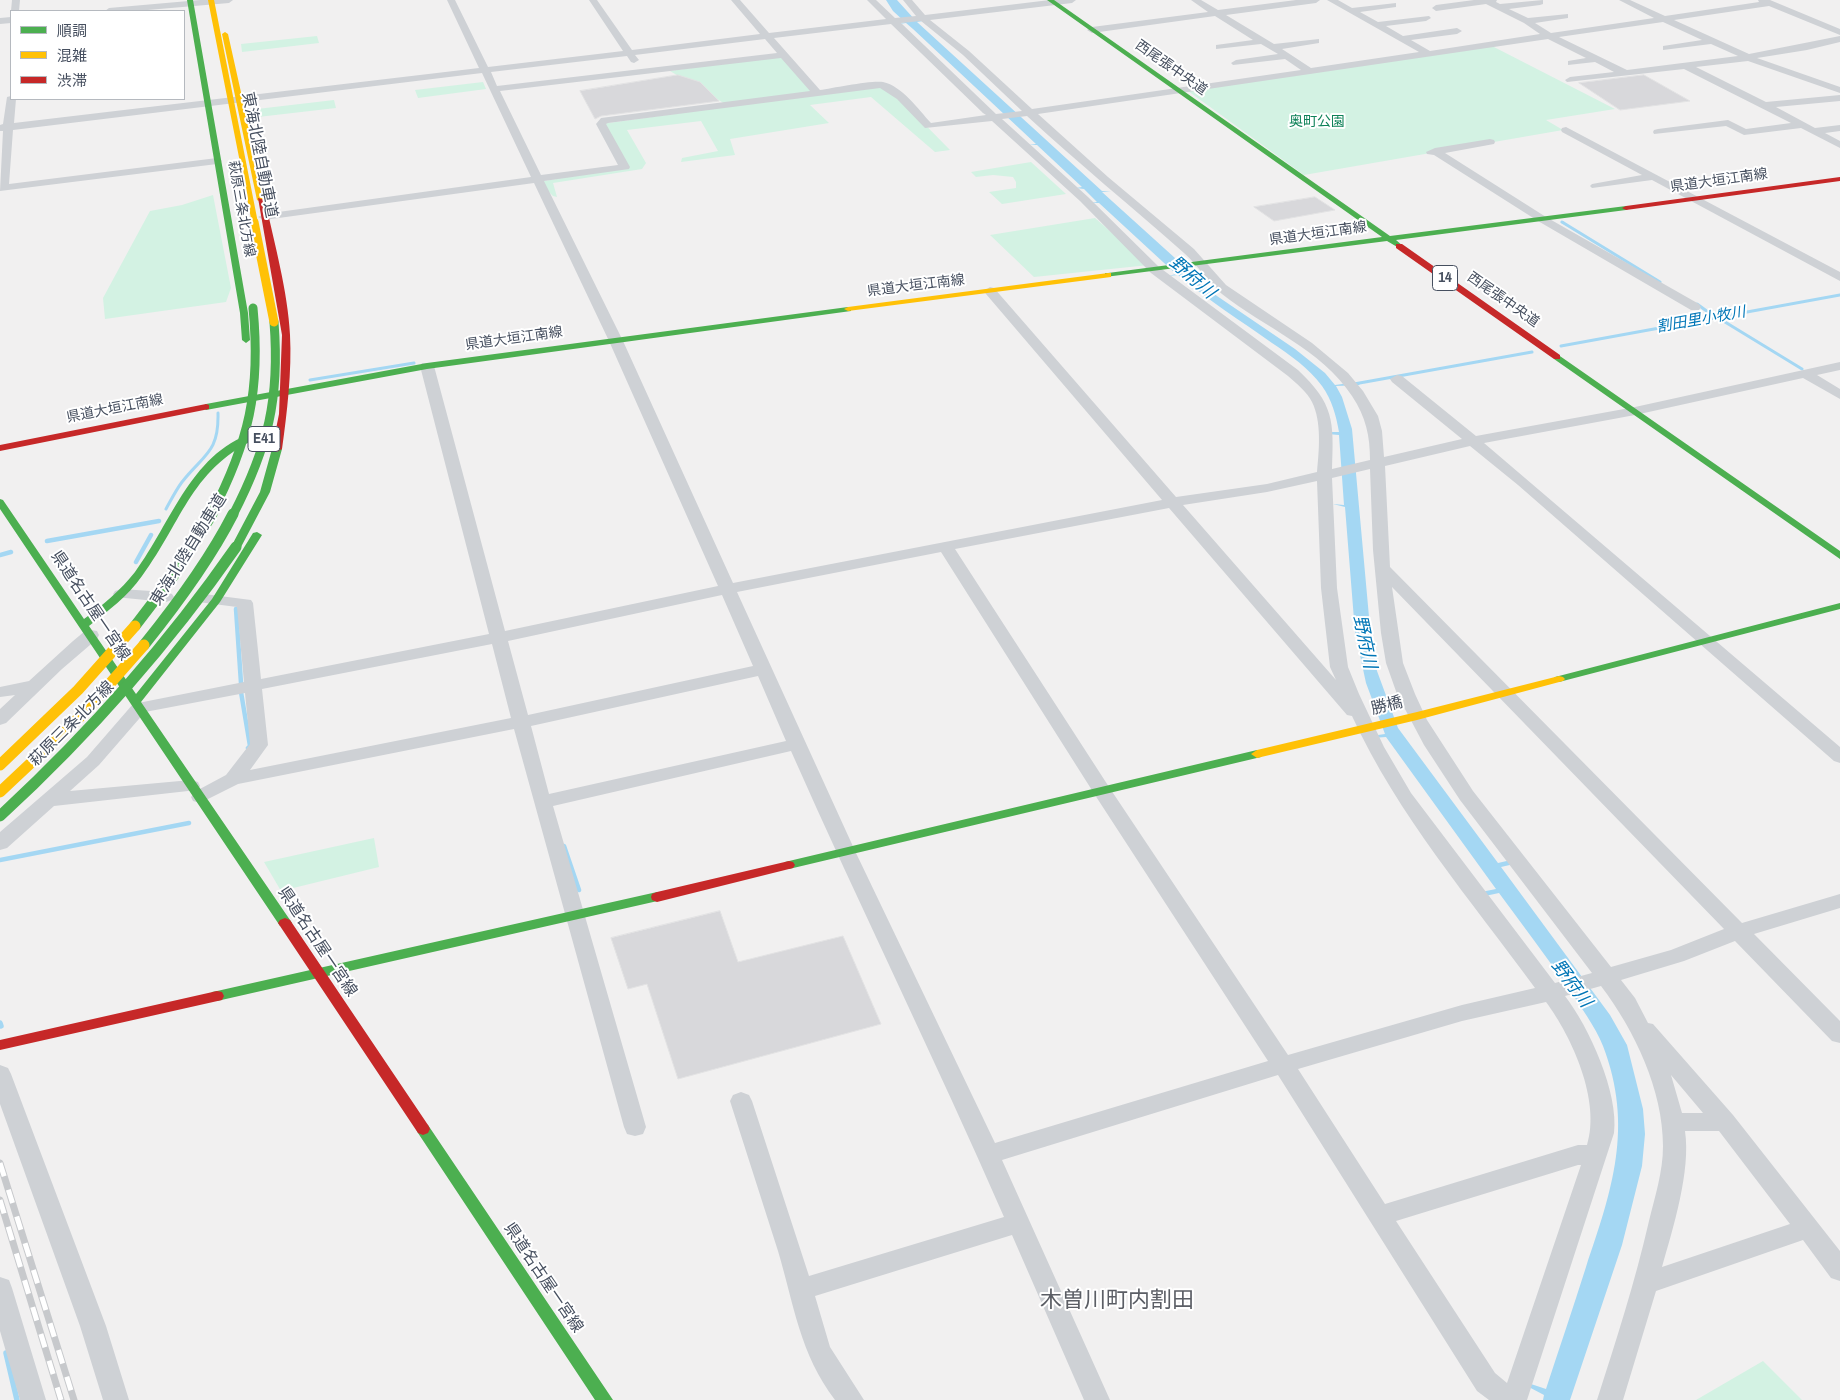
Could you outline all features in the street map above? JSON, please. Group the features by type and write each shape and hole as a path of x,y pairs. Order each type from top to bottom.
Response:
{"main road":[{"name":"萩原三条北方線","path":"0,816 90,732 138,679 198,604 236,547 265,492 275,459 285,391 286,335 283,307 219,0"},
{"name":"東海北陸自動車道","path":"0,792 102,692 143,647 175,606 223,532 241,498 269,422 276,376 274,322 219,0"},
{"name":"萩原三条北方線","path":"193,1 208,103 244,312 250,365 254,377 278,402 283,414"},
{"name":"東海北陸自動車道","path":"0,765 78,690 120,645 178,569 200,533 232,469 251,409 256,379 257,350 253,302 193,1"},
{"name":"西尾張中央道","path":"1052,1 1388,240 1840,556"},
{"name":"県道大垣江南線","path":"0,448 285,391 427,366 1840,179"},
{"path":"87,630 143,568 190,488 202,474 236,443 281,426"},
{"path":"275,459 278,489"},
{"name":"県道名古屋一宮線","path":"0,502 605,1400"},
{"path":"137,705 216,600 246,554 263,523"},
{"name":"勝橋","path":"0,1045 575,916 846,852 1102,791 1362,722 1417,716 1840,606"}],"street":[{"path":"115,10 157,3 219,0"},
{"path":"451,0 616,341 846,852 888,938 988,1155 1097,1400"},
{"path":"593,0 641,71"},
{"path":"736,0 817,93"},
{"path":"907,0 1190,252 1199,265 1227,292 1329,360 1351,384 1372,418 1377,464 1382,568 1388,622 1397,670 1417,716 1436,748 1484,818 1628,1004 1639,1023 1666,1093 1674,1137 1671,1180 1657,1245 1610,1400"},
{"path":"4,128 1072,0"},
{"path":"1196,0 1201,0"},
{"path":"1196,0 1309,71"},
{"path":"1092,30 1316,0"},
{"path":"1331,0 1429,54"},
{"path":"1623,0 1726,47 1840,81"},
{"path":"264,217 625,167 601,124 605,120 880,85 890,89 929,126 1032,113 1664,19 1766,1 1840,32"},
{"path":"874,2 995,118 1084,199 1155,270 1268,354 1309,388 1319,402 1323,415 1326,446 1324,475 1329,588 1339,667 1362,722 1404,796 1564,1012 1583,1045 1597,1088 1603,1126 1596,1155 1514,1400"},
{"path":"1491,2 1527,21 1550,36 1626,73"},
{"path":"1436,8 1491,2 1540,2"},
{"path":"1351,11 1393,5"},
{"path":"1645,10 1663,7"},
{"path":"1527,21 1565,16"},
{"path":"1377,25 1426,18"},
{"path":"1176,27 1228,20"},
{"path":"1402,39 1457,31"},
{"path":"1570,80 1688,67 1823,44 1840,39"},
{"path":"1219,47 1263,41"},
{"path":"1273,47 1316,41"},
{"path":"1666,48 1714,41"},
{"path":"495,89 783,54"},
{"path":"1236,63 1287,56"},
{"path":"1753,56 1840,90"},
{"path":"1571,63 1613,57"},
{"path":"1688,67 1766,105 1840,145"},
{"path":"1766,105 1840,98"},
{"path":"7,102 2,188 218,161"},
{"path":"1658,132 1728,123 1744,132 1802,125"},
{"path":"1813,131 1840,128"},
{"path":"1566,130 1840,277"},
{"path":"1490,142 1431,152 1542,219 1695,307"},
{"path":"1596,186 1653,177"},
{"path":"990,292 1174,502 1348,708 1362,722"},
{"path":"427,366 497,638 542,802 636,1127"},
{"path":"0,843 93,761 137,705 497,638 728,589 1174,502 1267,488 1474,441 1635,411 1840,366"},
{"path":"1805,374 1840,395"},
{"path":"1397,379 1474,441 1840,756"},
{"path":"946,546 1102,791 1283,1065 1486,1382 1509,1400"},
{"path":"1382,568 1840,1035"},
{"path":"120,594 245,603 250,648 251,685 259,745 232,779"},
{"path":"0,719 74,648 87,630"},
{"path":"0,803 196,791 232,779 521,722 764,669"},
{"path":"0,692 33,686"},
{"path":"542,802 798,744"},
{"path":"988,1155 1283,1065 1462,1013 1549,993 1677,956 1740,931 1840,900"},
{"path":"1639,1023 1725,1122 1840,1270"},
{"path":"0,1074 93,1326 116,1400"},
{"path":"741,1101 801,1289 818,1350 833,1377 851,1400"},
{"path":"1671,1122 1725,1122"},
{"path":"1380,1216 1578,1155 1596,1155"},
{"path":"801,1289 1018,1223"},
{"path":"1645,1284 1808,1228"},
{"path":"0,1288 34,1400"}],"green space":[{"path":"317,36 319,43 242,52 241,44"},
{"name":"奥町公園","path":"1492,46 1615,109 1546,120 1563,130 1304,175 1188,91"},
{"path":"783,55 816,92 727,105 670,71"},
{"path":"483,82 486,89 418,98 415,90"},
{"path":"877,86 890,89 950,150 935,152 871,97 810,105 829,123 730,139 735,155 681,162 682,158 718,151 701,121 627,130 646,163 642,169 553,183 557,197 553,196 539,182 624,167 601,124"},
{"path":"334,100 336,108 258,117 257,109"},
{"path":"1031,162 1066,194 1002,204 989,192 1016,188 1016,182 1013,177 993,175 976,177 971,172"},
{"path":"213,195 231,288 226,302 105,319 103,298 150,211 182,205"},
{"path":"1095,218 1149,265 1034,277 990,235"},
{"path":"374,838 379,867 281,891 264,862"},
{"path":"1763,1361 1802,1400 1696,1400"}],"water":[{"name":"野府川","path":"886,0 897,0 916,21 923,21 917,22 1102,191 1111,191 1102,192 1217,296 1295,349 1325,373 1335,385 1357,382 1360,385 1336,386 1342,397 1352,429 1371,639 1377,671 1398,728 1498,863 1511,860 1514,864 1501,867 1610,1015 1627,1045 1643,1109 1645,1134 1642,1166 1622,1245 1570,1400 1543,1400 1544,1395 1525,1385 1525,1382 1546,1389 1604,1211 1616,1158 1618,1131 1617,1104 1612,1076 1603,1046 1596,1032 1551,964 1499,893 1485,896 1481,892 1496,889 1386,737 1372,738 1371,736 1385,734 1366,683 1355,632 1345,507 1333,504 1344,505 1339,435 1327,434 1327,432 1339,432 1331,402 1317,379 1292,357 1178,275 1168,276 1176,274 1099,203 1091,203 1097,202 1084,189 1076,188 1082,187 1037,145 1029,145 1036,144 913,29 906,23 899,24 905,22 893,11"}],"building":[{"path":"678,75 700,82 719,101 601,116 595,119 580,91"},
{"path":"1644,75 1690,101 1620,110 1579,83"},
{"path":"1315,197 1335,210 1274,221 1254,207"},
{"path":"720,911 738,962 843,936 881,1024 678,1079 647,984 628,989 611,938"}],"waterway":[{"path":"1564,223 1562,222 1660,282"},
{"name":"割田里小牧川","path":"1561,346 1840,295"},
{"path":"1697,304 1708,312"},
{"path":"1725,322 1802,369"},
{"name":"割田里小牧川","path":"1354,384 1532,352"},
{"path":"310,380 414,363"},
{"path":"166,509 182,482 213,445 218,426 218,413"},
{"path":"47,541 159,521"},
{"path":"136,562 151,535"},
{"path":"0,555 11,552"},
{"path":"236,609 241,683"},
{"path":"241,692 250,746 248,748"},
{"path":"0,860 189,823"},
{"path":"564,846 579,890"},
{"path":"6,1353 17,1400"}],"railway":[{"path":"0,1163 74,1400"},
{"path":"0,1200 61,1400"}],"traffic: fast":[{"path":"190,0 244,313 246,340"},
{"path":"1050,0 1399,246"},
{"path":"1108,275 1626,208"},
{"path":"135,626 192,548 224,491 236,461 246,430 255,388 256,354 253,308"},
{"path":"206,407 427,366 848,309"},
{"path":"144,645 187,590 207,559 243,495 258,461 269,428 275,394 274,322"},
{"path":"1557,357 1840,556"},
{"path":"83,625 113,601 133,581 149,559 185,497 206,469 228,450 259,434"},
{"path":"236,547 265,492 277,449"},
{"path":"0,502 285,923"},
{"path":"135,702 216,600 257,535"},
{"path":"0,816 65,754 127,689 184,620 236,547"},
{"path":"1559,679 1840,606"},
{"path":"789,865 1257,754"},
{"path":"217,996 657,897"},
{"path":"423,1129 605,1400"}],"traffic: slow":[{"path":"211,0 274,322"},
{"path":"225,34 261,200"},
{"path":"848,309 1108,275"},
{"path":"0,765 78,690 135,626"},
{"path":"0,792 84,713 144,645"},
{"path":"1257,754 1417,716 1559,679"}],"traffic: jam":[{"path":"1626,208 1840,179"},
{"path":"261,200 277,276 286,335 283,414 277,449"},
{"path":"1399,246 1557,357"},
{"path":"0,448 206,407"},
{"path":"657,897 789,865"},
{"path":"285,923 423,1129"},
{"path":"0,1045 217,996"}],"district":[{"name":"木曽川町内割田","path":"1117,1301"}]}
